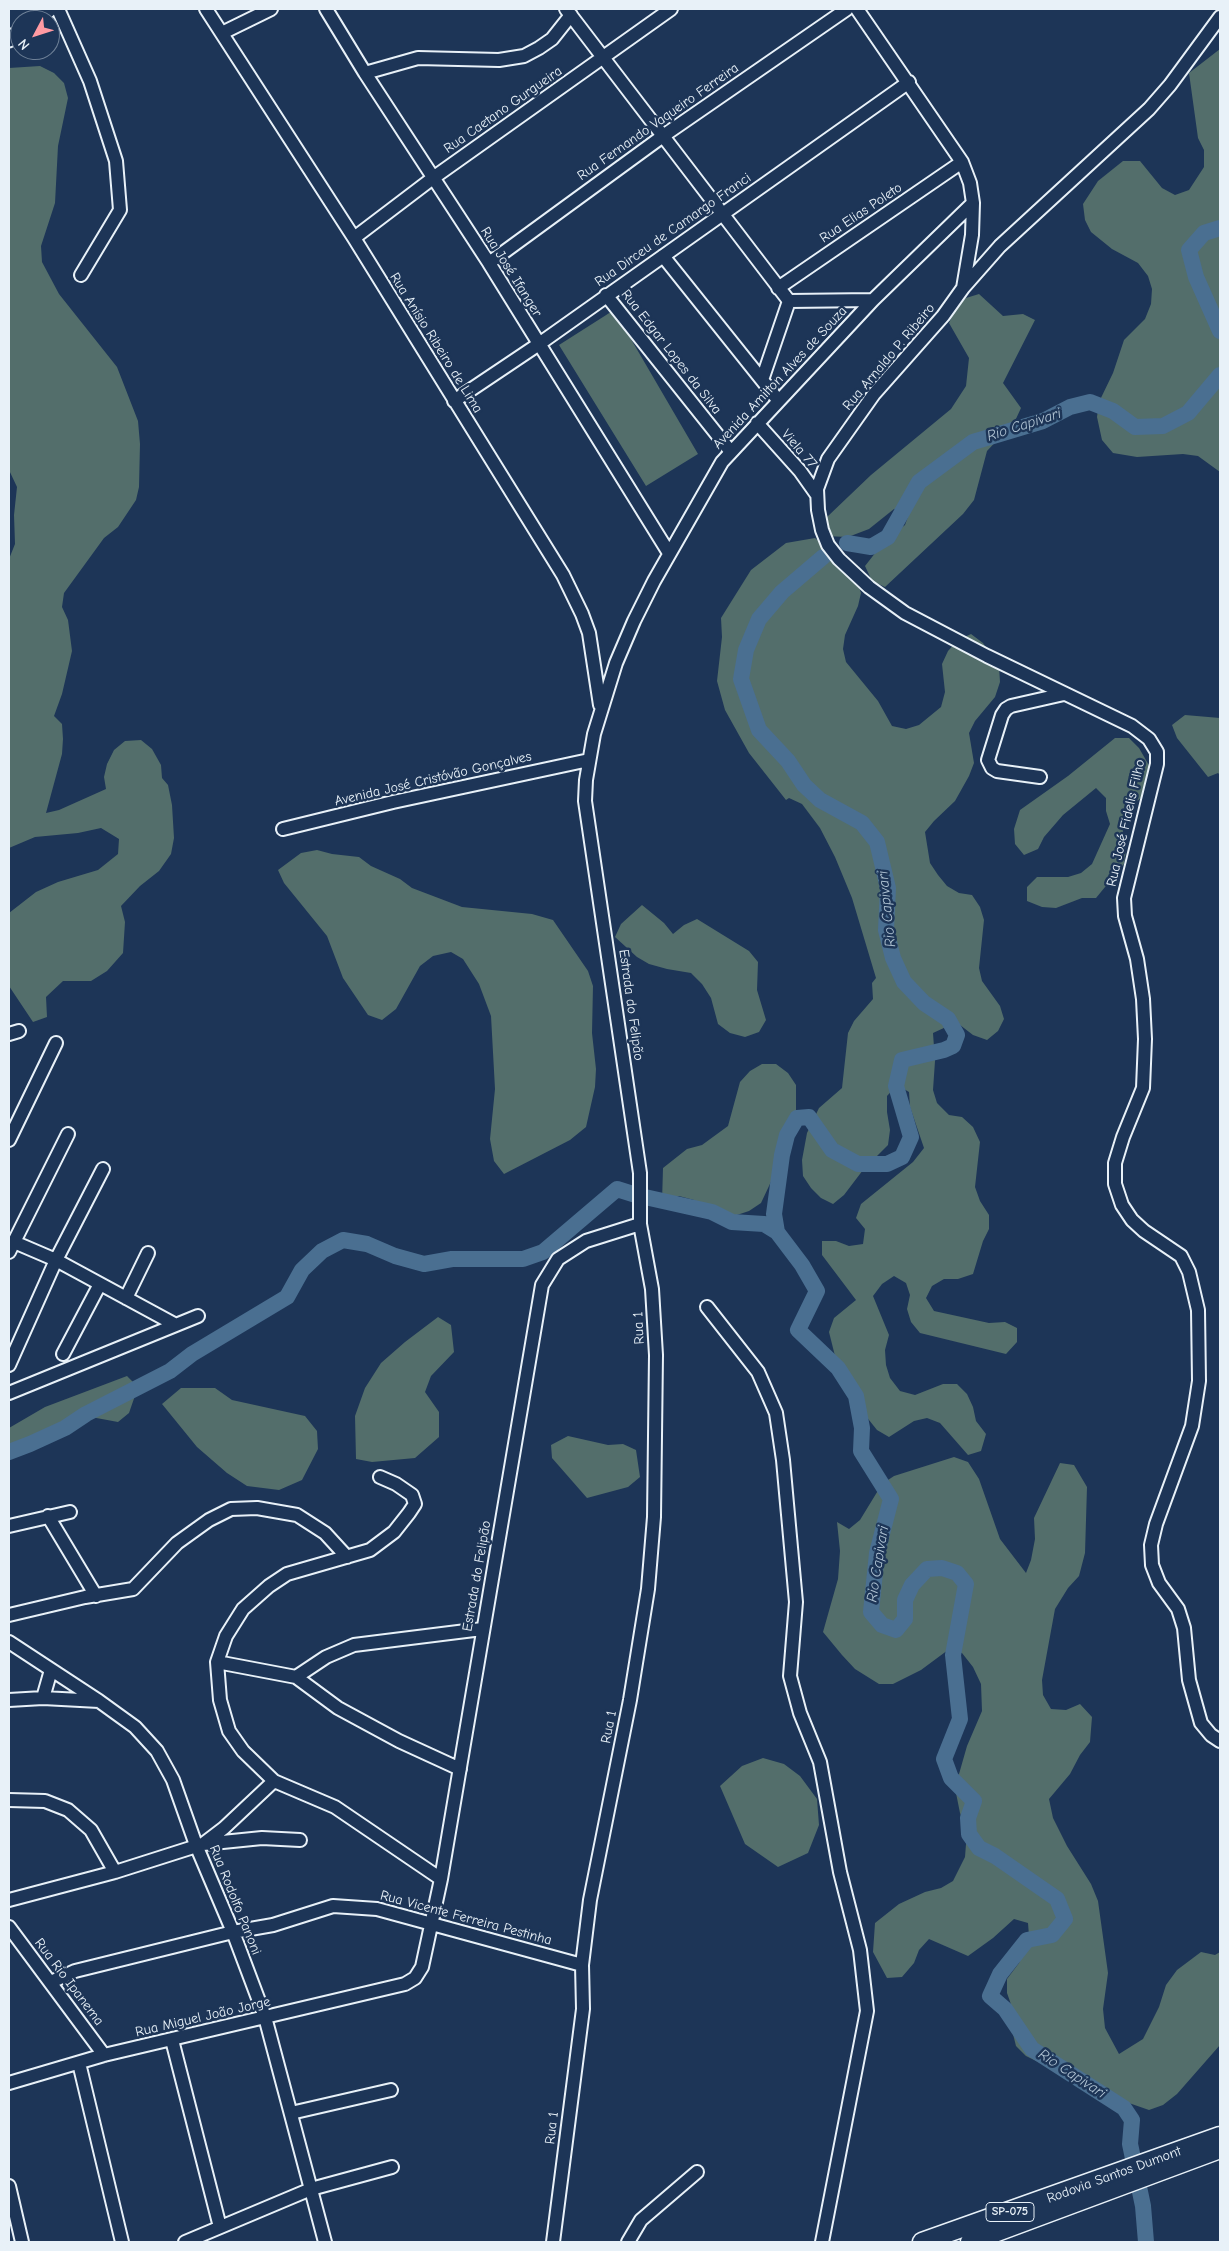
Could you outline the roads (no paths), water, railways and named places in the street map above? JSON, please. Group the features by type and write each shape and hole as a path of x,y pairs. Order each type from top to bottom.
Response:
{"highway":[{"name":"Rodovia Santos Dumont","path":"1150,2169 1220,2136"},
{"name":"Rodovia Santos Dumont","path":"970,2242 1101,2187 1150,2169 1220,2149"},
{"name":"Rodovia Santos Dumont","path":"922,2242 1101,2187"}],"street":[{"path":"58,9 90,81 116,161 120,210 81,275"},
{"name":"Rua Anísio Ribeiro de Lima","path":"206,9 354,238 563,575 582,614 594,656 601,710"},
{"path":"222,33 271,9"},
{"name":"Rua José Ifanger","path":"326,9 365,73 489,263 669,554"},
{"name":"Rua Caetano Gurgueira","path":"354,238 433,178 671,9"},
{"name":"Rua Fernando Vaqueiro Ferreira","path":"489,263 663,136 847,9"},
{"name":"Rua Arnaldo P. Ribeiro","path":"857,9 909,82 962,162 970,183 973,203 972,235 963,288 943,316 874,394 828,459 820,476 817,495 822,530 828,545 839,559 869,587 905,613 987,656 1132,726"},
{"path":"365,73 418,58 499,60 524,56 552,39 569,12 789,301"},
{"path":"963,288 1000,246 1149,109 1170,85 1220,17"},
{"name":"Rua Dirceu de Camargo Franci","path":"454,401 539,344 909,82"},
{"name":"Rua Elias Poleto","path":"778,288 962,162"},
{"name":"Avenida Amilton Alves de Souza","path":"585,801 589,760 601,710 616,663 634,621 669,554 722,462 756,423 873,300 973,203"},
{"path":"663,256 778,400"},
{"name":"Rua Edgar Lopes da Silva","path":"606,295 731,452"},
{"path":"789,301 873,300"},
{"path":"762,380 789,301"},
{"name":"Viela 77","path":"756,423 800,471 817,495"},
{"path":"1040,777 997,771 992,768 988,760 1002,715 1006,709 1011,706 1064,694"},
{"name":"Rua José Fidelis Filho","path":"1132,726 1149,739 1158,752 1157,764 1124,898 1125,916 1138,959 1143,999 1143,1088 1123,1137 1115,1163 1115,1184 1122,1206 1132,1220 1144,1232 1181,1256 1188,1272 1198,1310 1199,1381 1192,1426 1156,1524 1151,1545 1152,1565 1159,1583 1178,1609 1184,1628 1189,1680 1201,1723 1211,1735 1220,1741"},
{"name":"Avenida José Cristóvão Gonçalves","path":"283,829 393,802 589,760"},
{"name":"Estrada do Felipão","path":"405,1984 415,1978 422,1967 441,1879 542,1285 558,1259 586,1241 640,1219 640,1173 585,801"},
{"path":"9,1140 56,1043"},
{"path":"9,1111 24,1108"},
{"path":"68,1134 11,1247 56,1260 176,1325"},
{"path":"9,1365 56,1260 103,1168"},
{"name":"Rua 1","path":"553,2242 582,2009 582,1965 590,1900 630,1700 648,1589 654,1517 656,1355 652,1289 640,1219"},
{"path":"126,1298 148,1253"},
{"path":"64,1354 100,1284"},
{"path":"707,1307 758,1372 776,1414 783,1460 796,1602 790,1676 800,1713 820,1762 840,1872 860,1950 867,2011 822,2242"},
{"path":"9,1393 198,1316"},
{"path":"380,1477 396,1484 412,1495 415,1504 394,1532 370,1550 287,1574 269,1586 243,1609 226,1636 217,1662 220,1700 229,1730 243,1751 274,1781 335,1808 441,1879"},
{"path":"9,1615 133,1590 177,1543 209,1520 230,1510 257,1508 297,1515 325,1533 347,1557"},
{"path":"9,1526 70,1512"},
{"path":"48,1516 96,1596"},
{"path":"296,1677 326,1657 354,1645 482,1629"},
{"name":"Rua Rodolfo Panoni","path":"9,1642 135,1727 157,1751 172,1780 199,1844 265,2018 324,2242"},
{"path":"217,1662 296,1677 338,1708 399,1741 460,1769"},
{"path":"43,1698 51,1670"},
{"path":"9,1700 43,1698 99,1701"},
{"path":"9,1900 115,1872 199,1844 224,1828 274,1781"},
{"path":"9,1800 45,1801 68,1810 90,1830 115,1872"},
{"path":"199,1844 241,1842 262,1838 300,1840"},
{"name":"Rua Vicente Ferreira Pestinha","path":"51,1982 75,1971 233,1932 273,1925 333,1906 372,1908 582,1965"},
{"name":"Rua Rio Ipanema","path":"9,1927 104,2055"},
{"name":"Rua Miguel João Jorge","path":"11,2079 104,2055 405,1984"},
{"path":"172,2040 220,2227"},
{"path":"79,2063 122,2242"},
{"path":"291,2113 391,2090"},
{"path":"185,2242 311,2189 392,2166"},
{"path":"628,2242 641,2220 697,2172"},
{"path":"9,2186 22,2242"}],"waterway":[{"name":"Rio Capivari","path":"1220,228 1204,233 1189,250 1196,277 1220,331"},
{"name":"Rio Capivari","path":"847,543 871,547 888,537 919,482 973,442 1043,421 1070,407 1090,402 1113,411 1135,427 1163,426 1188,413 1220,375"},
{"name":"Rio Capivari","path":"823,557 782,592 759,619 746,650 741,679 759,730 788,761 804,785 820,800 862,823 877,842 888,888 886,930 893,958 904,982 924,1003 948,1019 957,1035 953,1046 902,1060 896,1086 911,1137 902,1157 887,1164 858,1164 832,1150 809,1117 797,1118 787,1135 782,1155 774,1214 777,1232 802,1265 817,1291 798,1330 838,1368 856,1396 862,1428 861,1451 891,1499 877,1553 871,1612 882,1625 896,1630 905,1619 905,1600 912,1585 927,1569 942,1568 957,1573 966,1584 953,1655 960,1719 944,1759 951,1778 974,1801 968,1818 969,1834 979,1848 995,1856 1057,1899 1065,1919 1052,1935 1027,1940 1000,1974 990,1996 1005,2009 1032,2049 1124,2108 1132,2120 1130,2144 1143,2206 1146,2242"},
{"path":"9,1452 65,1428 86,1414 170,1371 192,1354 287,1297 302,1270 322,1251 343,1240 367,1244 395,1256 424,1264 452,1259 523,1259 543,1252 617,1189 712,1212 732,1222 764,1224 777,1232"}]}
